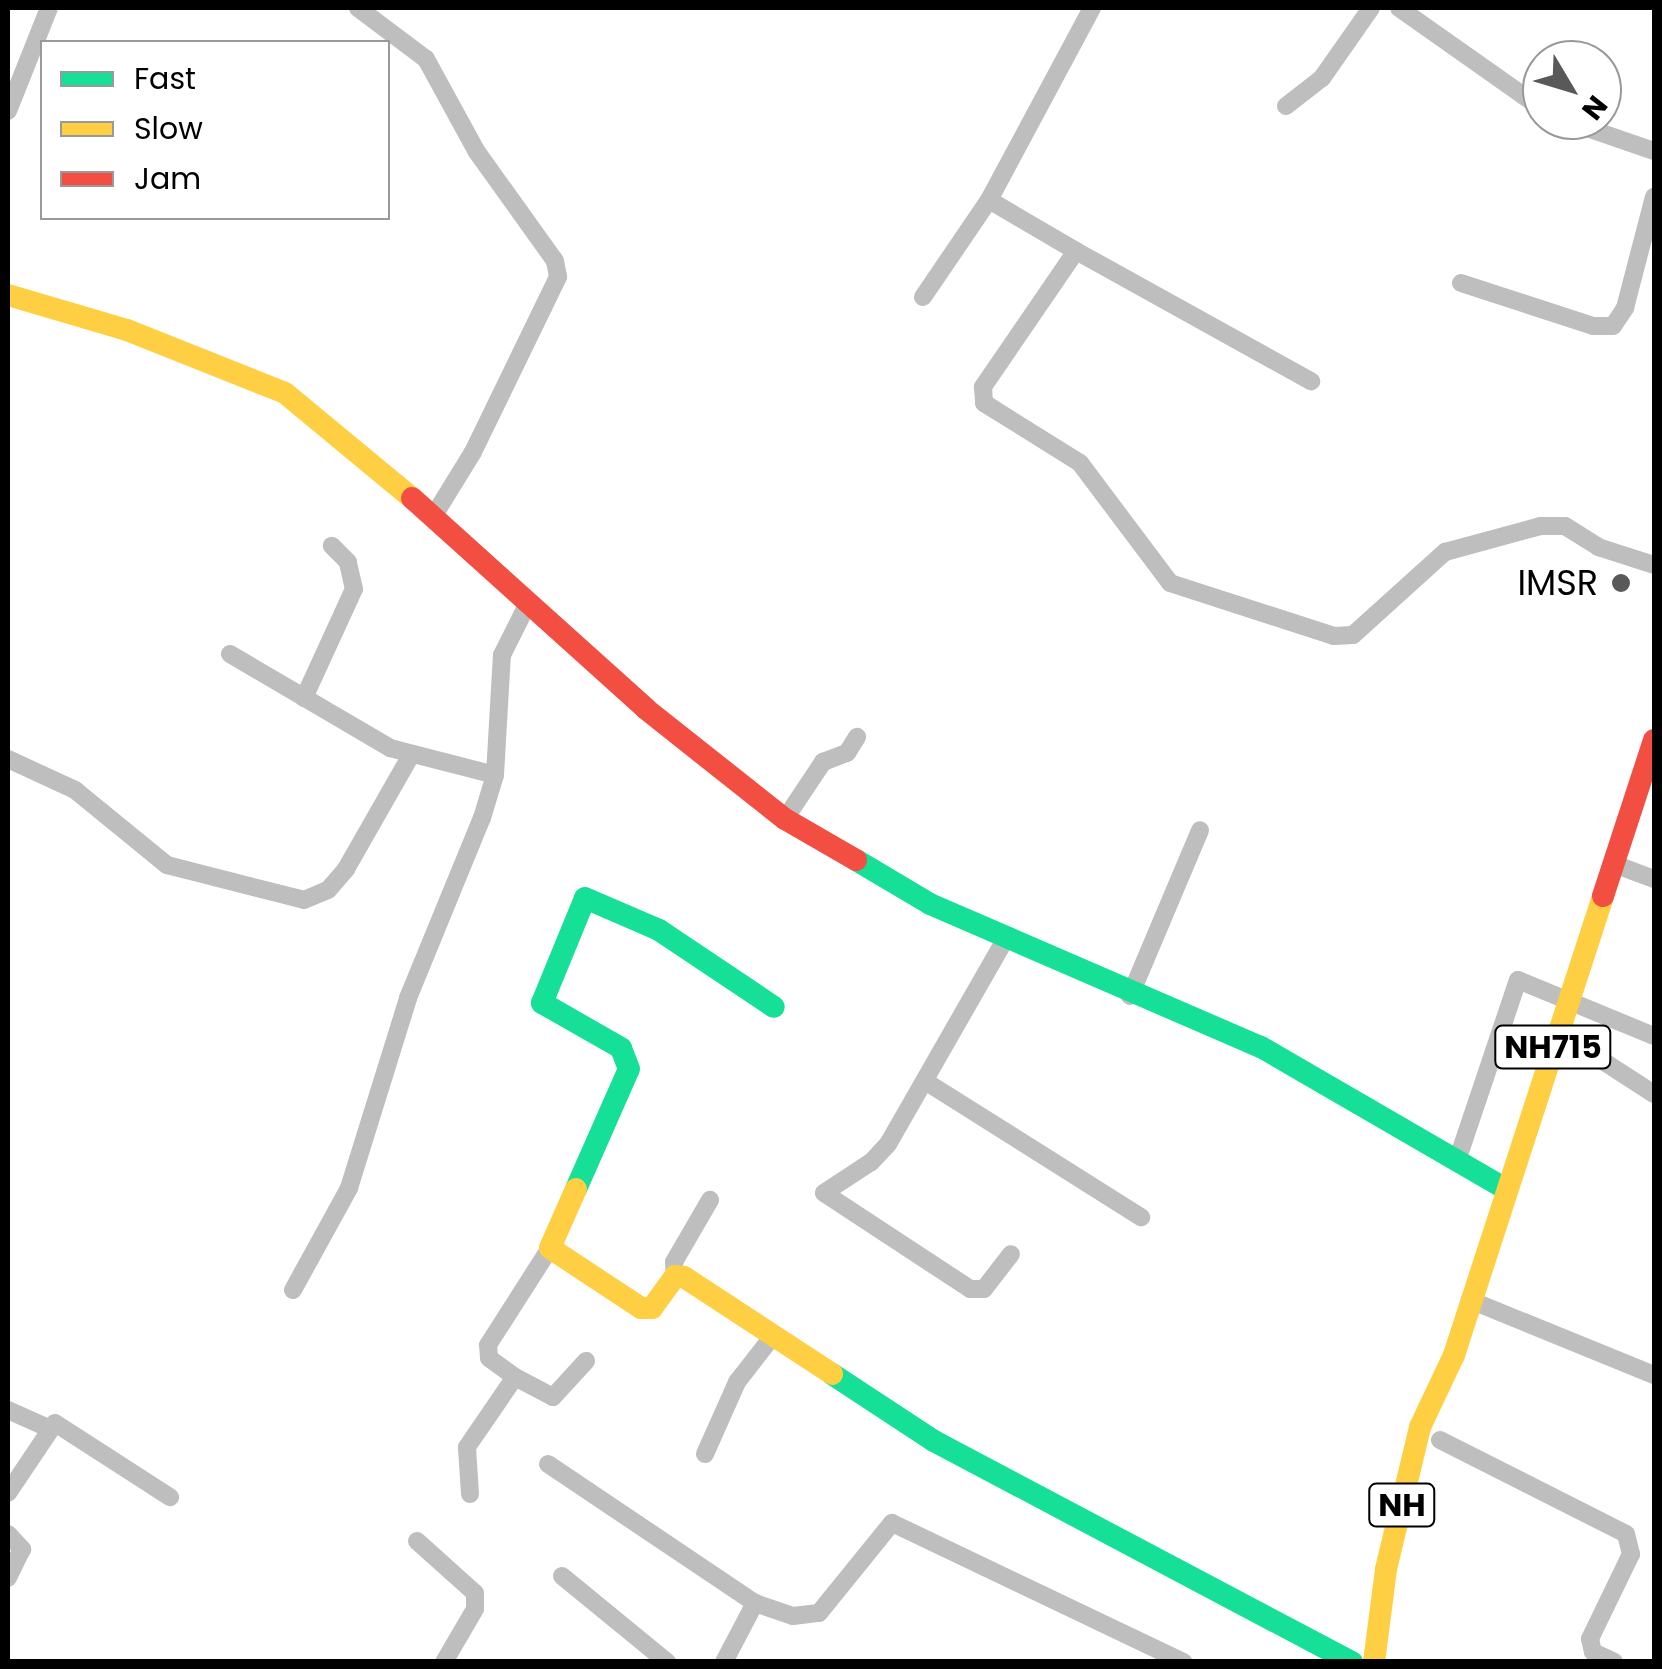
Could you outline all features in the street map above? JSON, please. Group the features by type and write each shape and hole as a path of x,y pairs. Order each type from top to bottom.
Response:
{"main road":[{"path":"8,295 253,376 321,420 528,603 785,819 897,886 1130,996 1261,1047 1506,1189"},
{"name":"NH715","path":"1454,1355 1654,740"},
{"path":"774,1006 659,930 586,898 542,1003 621,1048 628,1069 550,1248 641,1308 652,1308 675,1276 1028,1495 1352,1662"},
{"name":"NH","path":"1394,1662 1406,1577 1440,1440 1454,1355"},
{"name":"NH","path":"1374,1662 1386,1569 1420,1428 1454,1355"}],"street":[{"path":"8,111 50,8"},
{"path":"358,8 426,59 477,152 555,261 558,277 473,452 432,516"},
{"path":"924,297 989,200 1092,8"},
{"path":"1286,106 1322,78 1371,8"},
{"path":"1399,8 1522,95"},
{"path":"1622,139 1654,150"},
{"path":"1461,283 1593,326 1613,326 1625,308 1654,197"},
{"path":"989,200 1311,382"},
{"path":"1076,252 981,398 1080,463 1157,571 1182,589 1345,638 1445,552 1541,526 1565,526 1598,547 1654,564"},
{"path":"304,698 354,589 348,562 332,546"},
{"path":"293,1290 356,1171 408,998 495,775 499,671 528,603"},
{"path":"230,654 410,756 495,775"},
{"path":"785,819 823,762 847,754 857,736"},
{"path":"8,759 75,790 168,865 304,900 328,890 346,869 410,756"},
{"path":"1130,996 1200,830"},
{"path":"1614,864 1654,879"},
{"path":"1006,938 928,1083 879,1154 824,1193 970,1288 984,1288 1011,1254"},
{"path":"1457,1161 1513,984 1522,980 1654,1036"},
{"path":"1558,1032 1654,1094"},
{"path":"928,1083 1141,1216"},
{"path":"675,1276 678,1252 710,1200"},
{"path":"550,1248 488,1345 489,1358 553,1397 586,1360"},
{"path":"1470,1300 1654,1375"},
{"path":"705,1454 737,1382 772,1337"},
{"path":"470,1494 467,1447 515,1377"},
{"path":"8,1410 48,1428"},
{"path":"8,1493 48,1428 59,1423 170,1496"},
{"path":"1440,1440 1626,1534 1631,1554 1590,1639 1593,1652 1614,1662"},
{"path":"548,1464 755,1604 793,1616 818,1613 892,1523 1184,1662"},
{"path":"8,1534 22,1549 8,1578"},
{"path":"417,1541 475,1593 475,1610 444,1662"},
{"path":"562,1576 667,1662"},
{"path":"724,1662 755,1604"}],"traffic: fast":[{"path":"856,860 930,904 1261,1047 1506,1189"},
{"path":"576,1189 629,1069 621,1048 542,1003 585,898 659,930 774,1007"},
{"path":"832,1374 934,1441 1352,1662"}],"traffic: slow":[{"path":"8,295 127,330 285,393 412,498"},
{"path":"1374,1662 1386,1569 1420,1427 1454,1355 1603,896"},
{"path":"576,1189 550,1248 641,1308 652,1308 675,1276 684,1277 832,1374"}],"traffic: jam":[{"path":"412,498 646,709 785,819 856,860"},
{"path":"1603,896 1654,740"}],"place":[{"name":"IMSR","path":"1621,583"}]}
